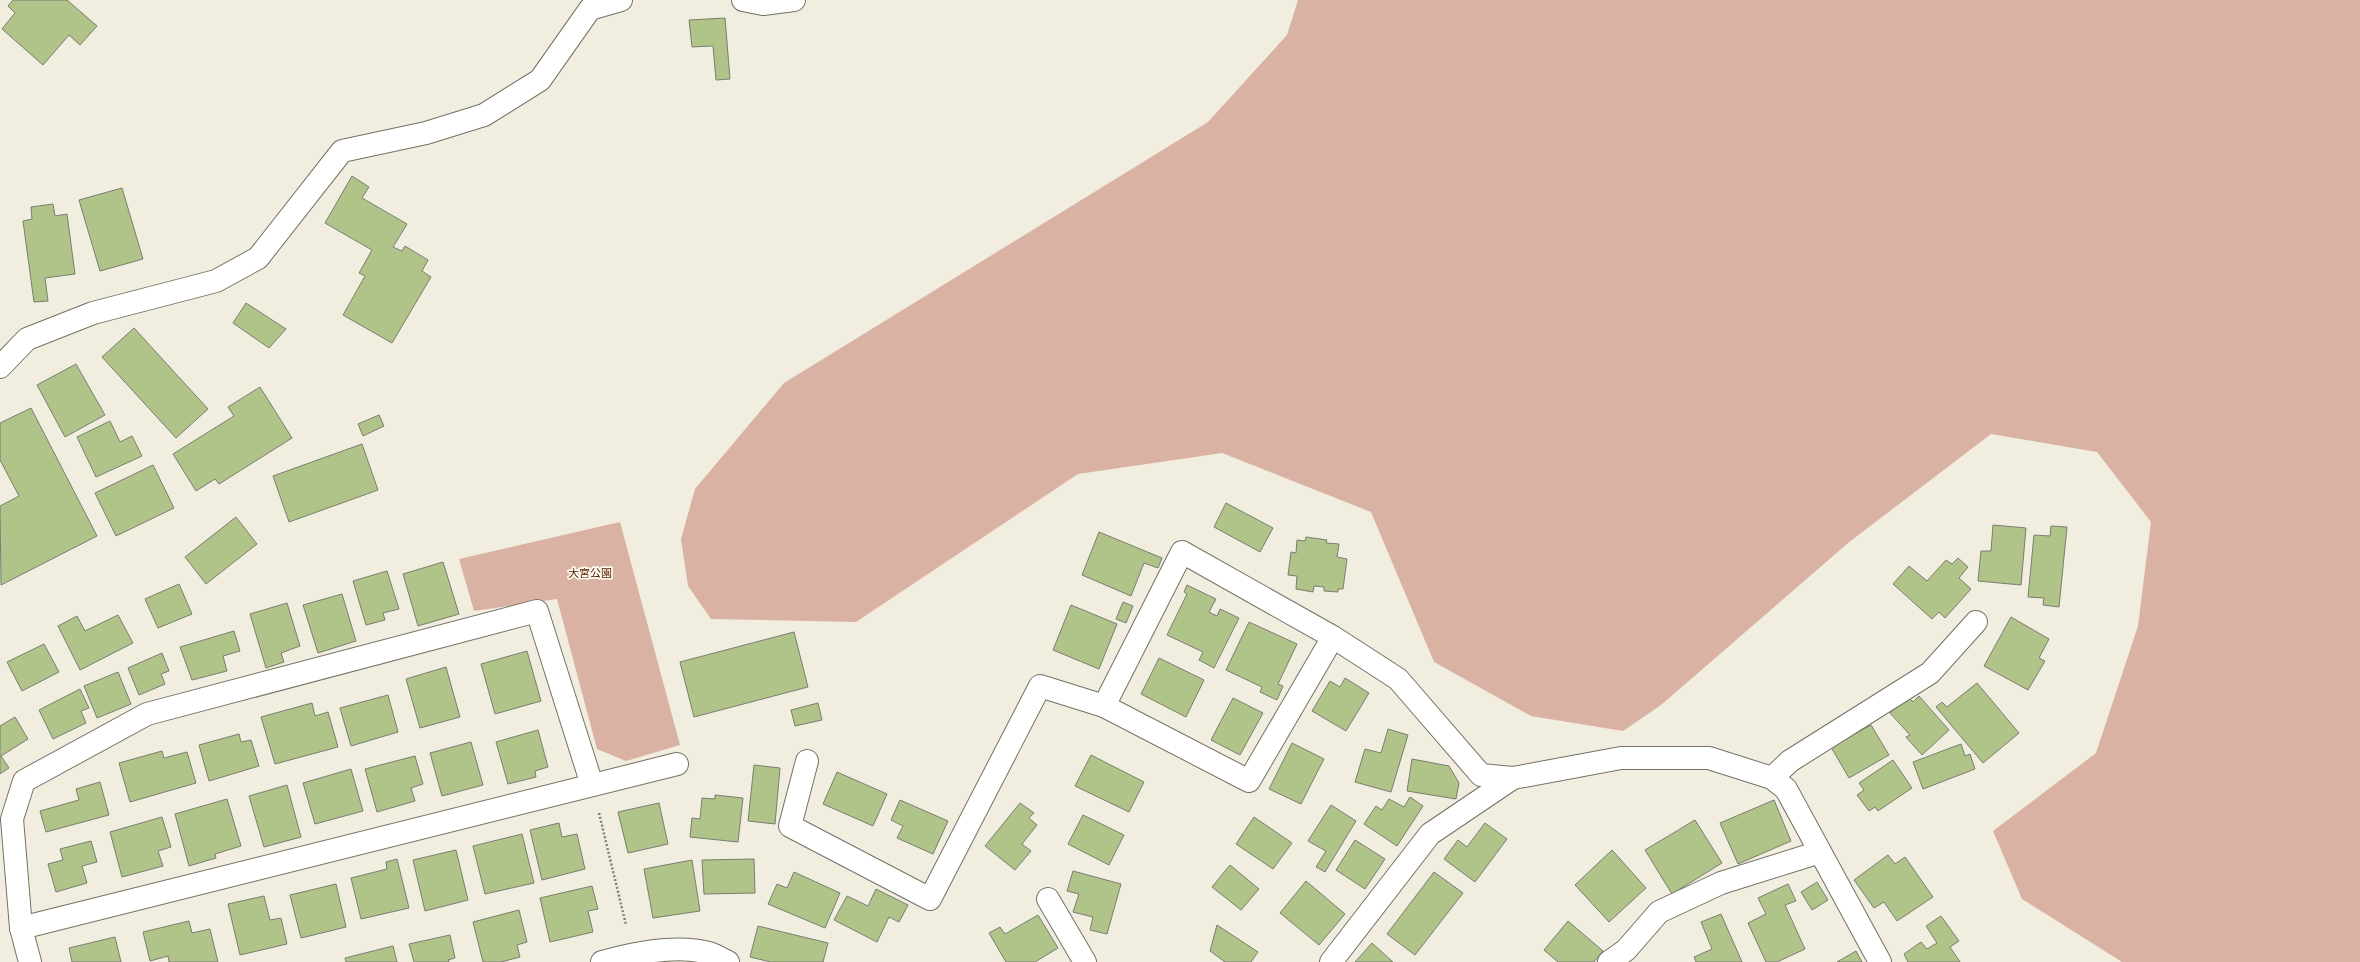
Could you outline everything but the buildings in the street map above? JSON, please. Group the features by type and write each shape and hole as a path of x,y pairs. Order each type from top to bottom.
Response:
{"street":[{"path":"0,367 27,339 92,313 216,281 258,258 342,151 426,133 484,115 540,80 590,10 622,0"},
{"path":"743,0 763,4 794,0"},
{"path":"1104,706 1182,552 1333,638 1398,679 1481,774 1513,778 1621,758 1710,758 1772,778 1786,789 1880,962"},
{"path":"30,962 21,928 12,819 24,781 147,714 537,611 592,785"},
{"path":"1772,778 1790,761 1930,673 1976,622"},
{"path":"807,761 790,826 930,899 1040,686 1104,706 1249,781 1333,638"},
{"path":"21,928 677,764"},
{"path":"1331,962 1430,834 1513,778"},
{"path":"1609,962 1626,950 1659,912 1721,883 1820,852"},
{"path":"1048,899 1085,962"},
{"path":"602,962 634,954 692,949 710,953 728,962"}],"path":[{"path":"592,785 634,954"}],"green space":[{"path":"1298,0 2360,0 2360,962 2122,962 2022,899 1993,831 2096,753 2138,626 2151,522 2097,452 1991,434 1848,543 1661,705 1623,731 1531,716 1434,662 1371,512 1222,453 1078,474 856,622 711,619 688,586 681,539 695,489 784,383 1208,122 1287,35"},
{"name":"大宮公園","path":"620,522 680,745 626,761 597,749 557,599 474,611 459,559"}]}
